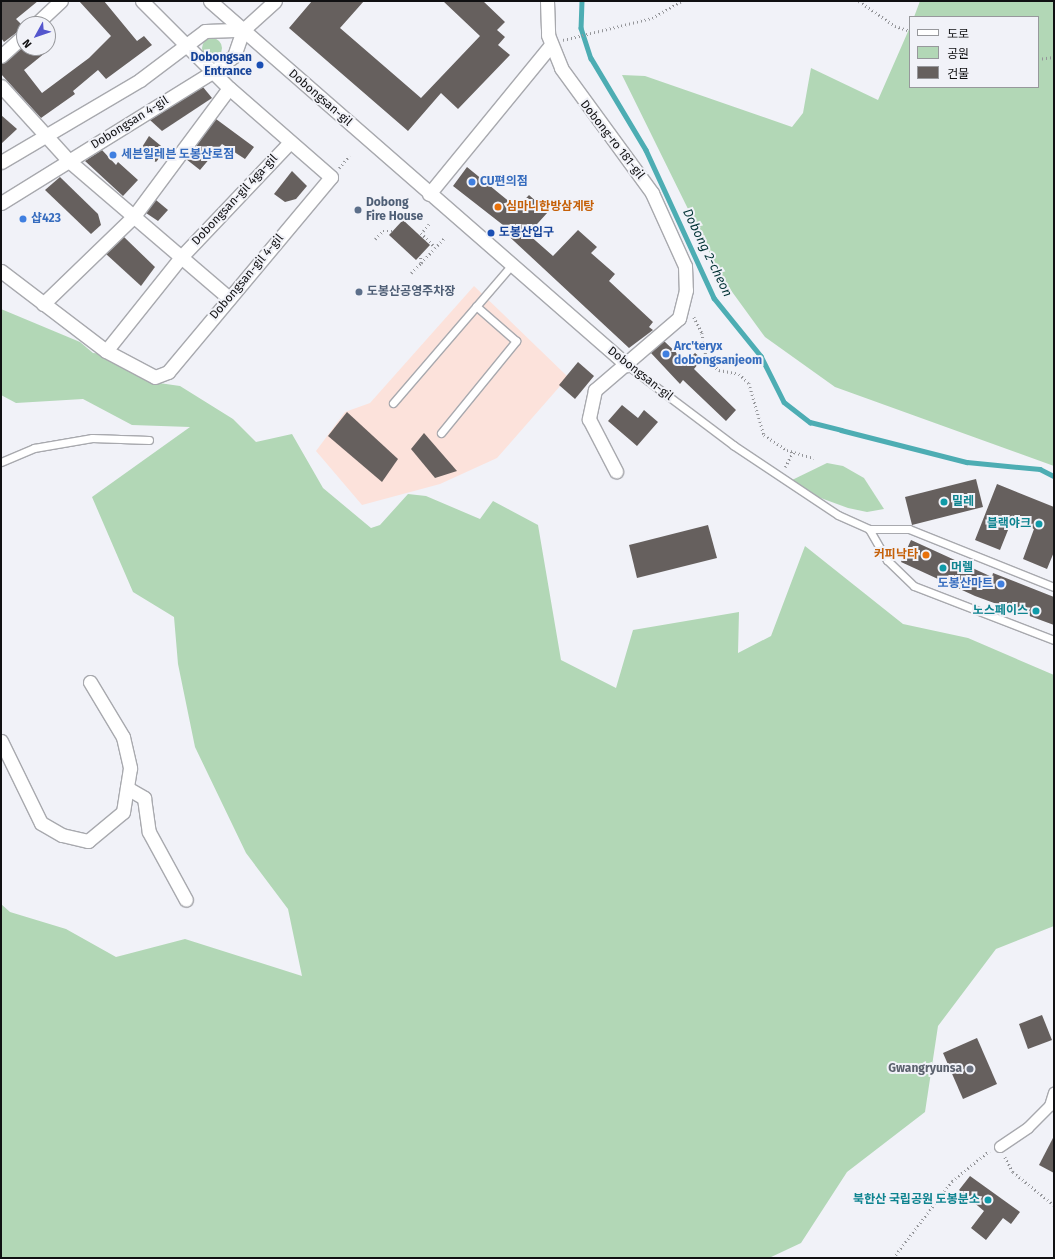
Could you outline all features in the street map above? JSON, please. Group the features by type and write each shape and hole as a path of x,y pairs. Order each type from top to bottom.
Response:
{"street":[{"path":"45,16 61,1"},
{"name":"Dobongsan-gil 4-gil","path":"1,271 106,351 155,377 168,372 331,177 289,143 230,88 142,1"},
{"name":"Dobongsan-gil","path":"210,1 511,266 627,365"},
{"path":"1,162 46,137 187,46 205,31 243,30 275,1"},
{"name":"Dobong-ro 181-gil","path":"547,1 546,26 556,43 573,89 617,142 652,193 684,258 686,290 679,318 627,365 595,390 589,419 616,471"},
{"name":"Dobongsan 4-gil","path":"1,203 214,71 234,56 243,30"},
{"path":"1,56 16,42"},
{"path":"430,194 556,43"},
{"path":"1,86 69,161 229,298"},
{"path":"43,304 134,216 230,88"},
{"name":"Dobongsan-gil 4ga-gil","path":"106,351 181,257 289,143"},
{"path":"1,741 41,823 62,835 88,841 123,812 130,768 123,737 90,682"},
{"path":"127,788 144,798 149,832 186,900"},
{"path":"1000,1147 1028,1128 1050,1106 1054,1093"}],"lane":[{"path":"393,403 511,266"},
{"path":"441,433 516,341 476,306"},
{"name":"Dobongsan-gil","path":"627,365 780,476 838,515 869,529 910,530 1054,587"},
{"path":"1,462 34,448 92,438 149,440"},
{"path":"869,529 887,560 914,586 1054,640"}],"path":[{"path":"556,43 652,18 682,1"},
{"path":"859,1 894,26 909,31"},
{"path":"1039,59 1054,58"},
{"path":"429,224 422,232 436,248"},
{"path":"375,239 383,231 393,231"},
{"path":"411,274 445,237"},
{"path":"420,256 421,263"},
{"path":"780,476 793,452"},
{"path":"893,1258 963,1169 1000,1147 1013,1172 1054,1206"}],"shaded area":[{"path":"474,286 568,377 497,458 440,484 362,505 316,451 345,412 370,403"}],"green space":[{"path":"920,1 1054,1 1054,466 835,387 765,337 722,278 622,75 645,76 792,127 803,113 811,68 878,100 909,29 909,88 1039,88 1039,16 914,16"},
{"path":"212,38 219,41 222,48 219,55 212,58 205,55 202,48 205,41"},
{"path":"1,309 80,342 93,353 114,355 159,383 180,386 233,419 256,442 292,434 323,488 371,528 380,525 408,494 426,496 480,519 493,501 538,525 561,660 616,688 633,630 739,612 738,653 771,636 805,546 903,624 968,638 1054,675 1054,926 996,949 938,1026 925,1112 847,1172 801,1243 769,1258 1,1258 1,904 10,912 66,929 116,957 185,939 302,976 288,909 246,853 195,747 178,664 174,617 133,592 92,497 190,427 132,425 83,399 16,403 1,395"},
{"path":"827,463 843,466 864,478 884,509 867,512 848,508 818,497 790,481"}],"building":[{"path":"1,1 38,1 20,16 16,16 16,33 4,42 1,38"},
{"path":"79,1 104,1 137,41 144,36 152,45 106,79 98,70 73,91 75,94 41,118 1,74 1,64 16,52 16,56 41,56 24,70 42,93 89,58 111,36"},
{"path":"312,1 364,1 340,28 421,98 480,36 443,1 483,1 505,22 497,30 505,37 498,45 510,55 458,109 441,93 408,131 289,28"},
{"path":"203,87 212,98 162,131 150,120"},
{"path":"1,115 17,129 1,144"},
{"path":"216,119 254,147 245,159 222,144 200,170 186,159"},
{"path":"149,136 166,150 156,162 139,152"},
{"path":"102,150 116,165 118,162 138,180 123,196 85,161"},
{"path":"467,167 517,208 529,195 548,212 528,234 553,256 578,230 597,247 591,253 615,274 609,281 653,322 649,327 653,330 629,348 500,228 503,225 453,186"},
{"path":"292,171 307,186 296,199 285,202 274,194"},
{"path":"60,177 98,214 101,225 91,234 45,190"},
{"path":"156,200 168,210 158,221 146,213"},
{"path":"403,220 430,245 416,260 389,235"},
{"path":"124,237 155,267 141,286 106,254"},
{"path":"664,341 686,362 695,353 702,359 694,369 736,410 726,421 683,380 680,384 651,353"},
{"path":"578,362 594,376 575,399 559,385"},
{"path":"622,405 638,418 644,410 658,422 637,446 608,421"},
{"path":"347,412 398,459 382,482 328,436"},
{"path":"424,433 457,471 435,478 411,449"},
{"name":"밀레","path":"976,479 983,507 912,525 905,497"},
{"name":"블랙야크","path":"997,484 1054,507 1054,552 1047,569 1023,559 1034,529 1012,520 1000,550 975,540"},
{"path":"708,525 717,558 637,578 629,545"},
{"path":"911,540 992,577 993,573 1054,597 1054,625 975,596 901,562"},
{"path":"1042,1015 1052,1040 1028,1049 1019,1024"},
{"name":"Gwangryunsa","path":"977,1038 997,1084 963,1099 943,1053"},
{"path":"1054,1136 1054,1173 1039,1165"},
{"name":"북한산 국립공원 도봉분소","path":"970,1176 1020,1212 1011,1224 1003,1218 986,1240 971,1228 984,1211 959,1190"}],"waterway":[{"name":"Dobong 2-cheon","path":"582,1 581,28 591,58 646,150 714,298 761,356 784,402 810,422 967,462 1040,469 1054,476"}],"place":[{"name":"Dobongsan Entrance","path":"260,65"},
{"name":"세븐일레븐 도봉산로점","path":"113,155"},
{"name":"CU편의점","path":"472,182"},
{"name":"심마니한방삼계탕","path":"498,207"},
{"name":"Dobong Fire House","path":"358,210"},
{"name":"샵423","path":"23,219"},
{"name":"도봉산입구","path":"491,233"},
{"name":"도봉산공영주차장","path":"359,292"},
{"name":"Arc'teryx dobongsanjeom","path":"666,354"},
{"name":"밀레","path":"944,502"},
{"name":"블랙야크","path":"1039,524"},
{"name":"커피낙타","path":"926,555"},
{"name":"머렐","path":"943,568"},
{"name":"도봉산마트","path":"1001,584"},
{"name":"노스페이스","path":"1036,611"},
{"name":"Gwangryunsa","path":"970,1069"},
{"name":"북한산 국립공원 도봉분소","path":"988,1200"}]}
